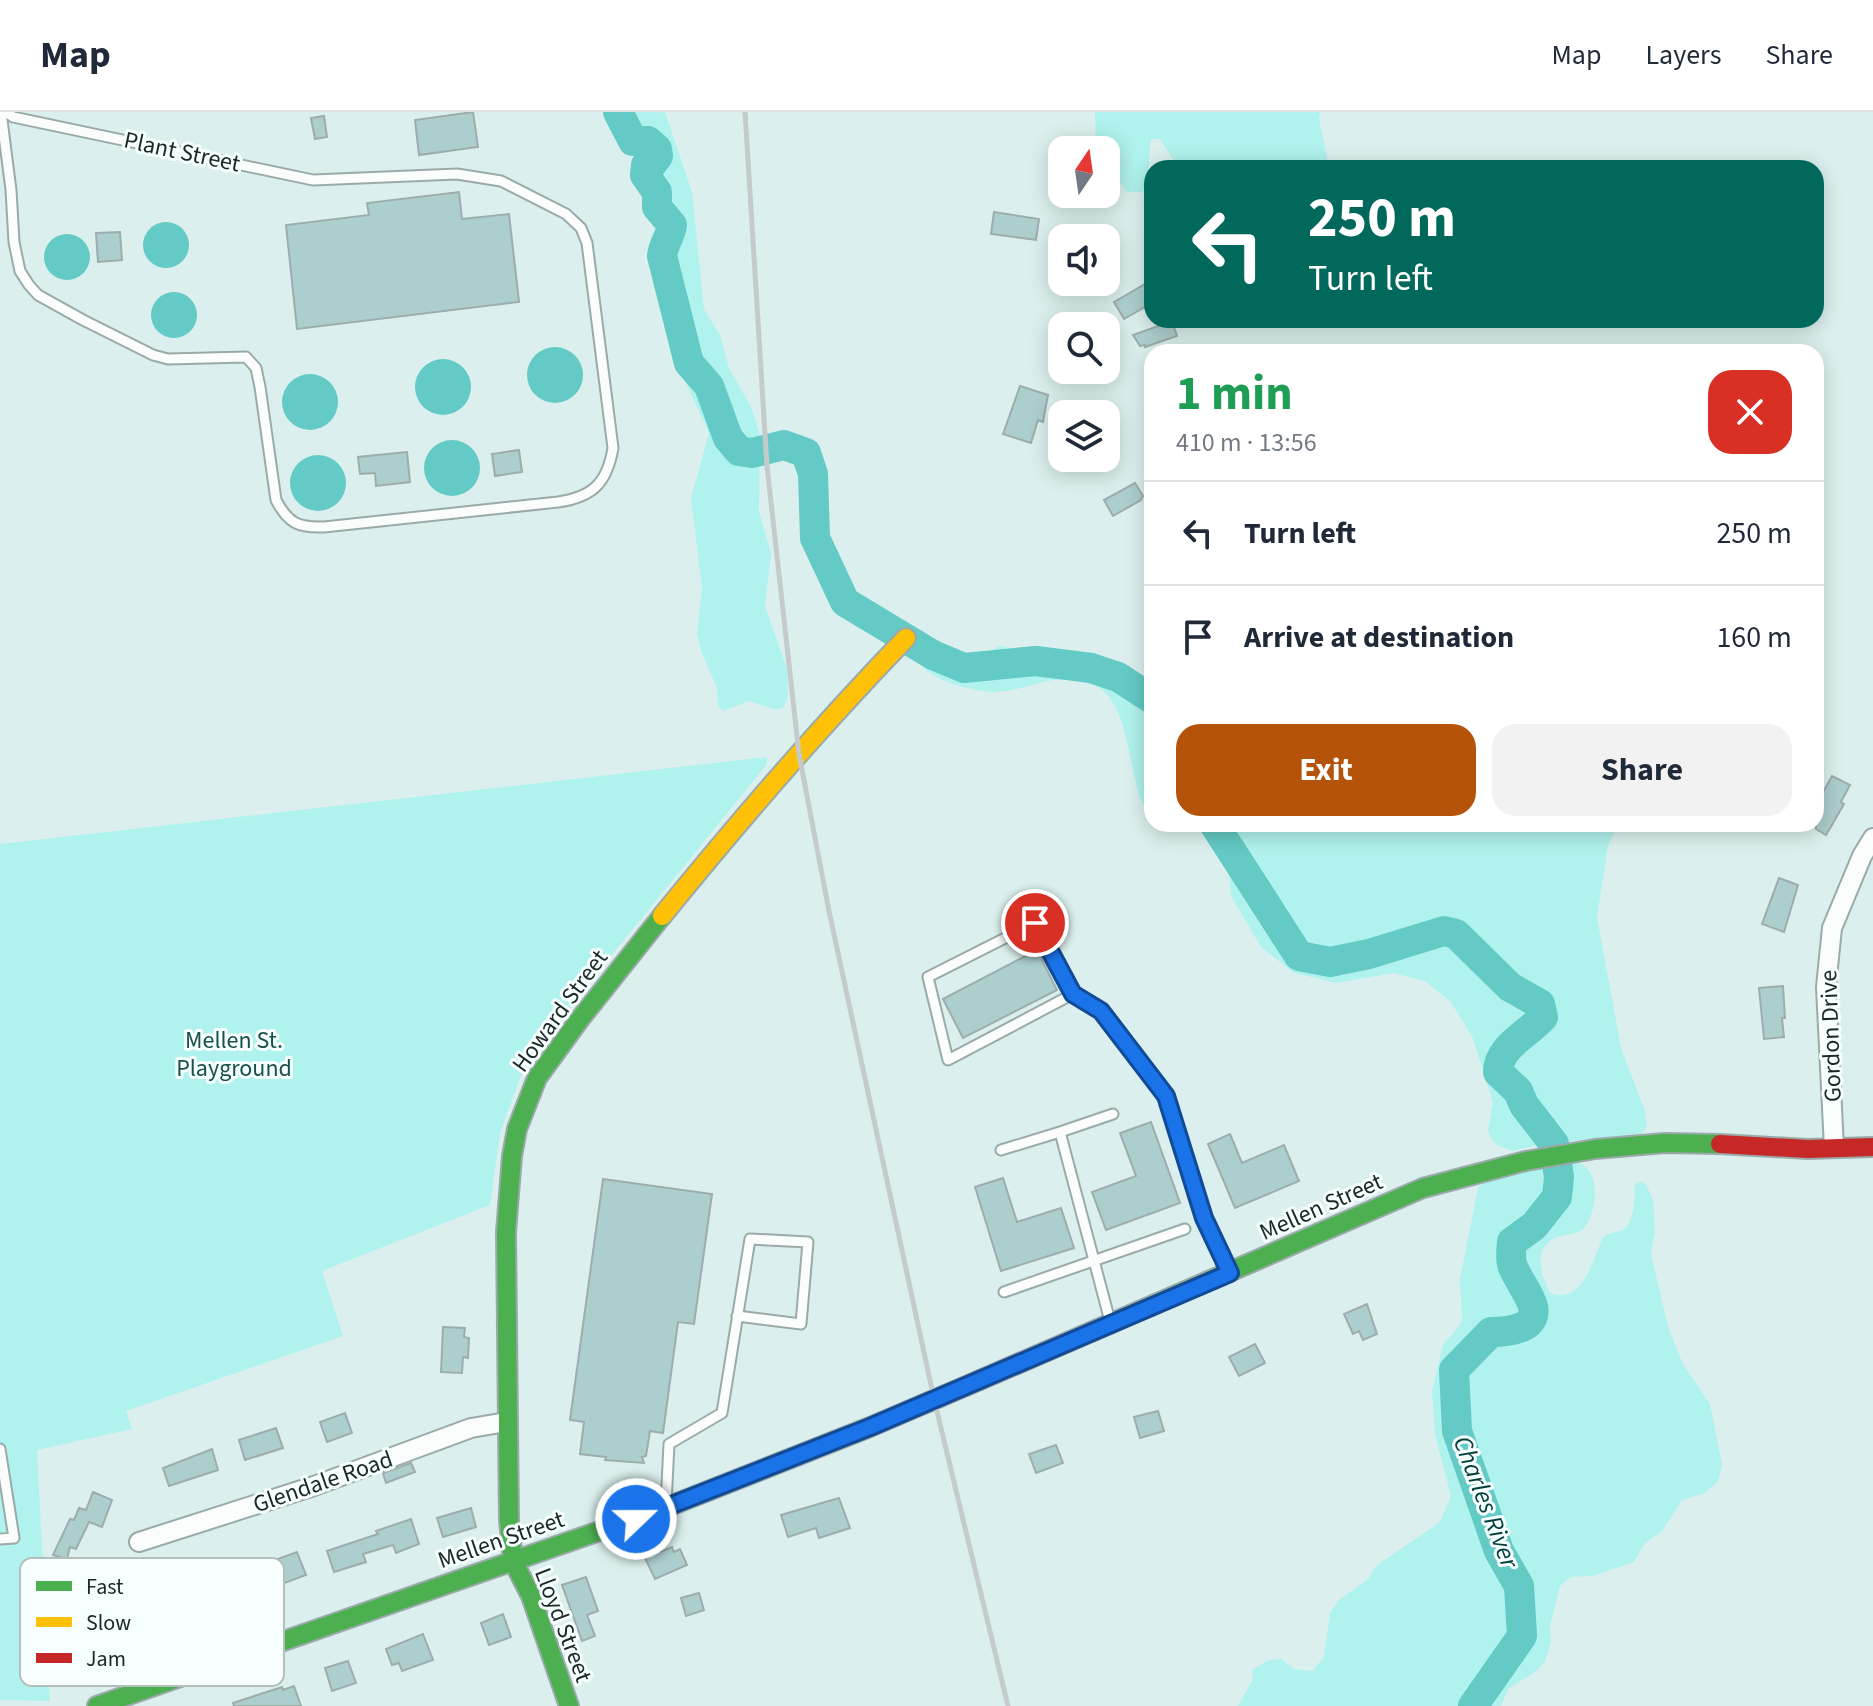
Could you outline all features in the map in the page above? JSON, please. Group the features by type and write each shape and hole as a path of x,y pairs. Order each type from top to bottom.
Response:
{"street":[{"name":"Howard Street","path":"513,1561 506,1422 506,1232 517,1129 537,1078 580,1019 730,832 835,712 906,638"},
{"name":"Gordon Drive","path":"1834,1148 1826,987 1832,928 1862,856 1873,838"},
{"name":"Mellen Street","path":"284,1641 666,1507 870,1427 1423,1188 1556,1154 1631,1145 1700,1143 1800,1149 1873,1147"},
{"name":"Glendale Road","path":"139,1542 314,1486 471,1428 506,1422"},
{"name":"Lloyd Street","path":"513,1561 531,1596 569,1706"},
{"name":"Mellen Street","path":"97,1706 154,1686"}],"lane":[{"name":"Plant Street","path":"3,112 13,117 313,180 457,174 501,181 566,214 581,228 587,243 613,448 610,466 601,482 589,494 577,499 545,504 324,527 308,527 284,516 276,500 256,368 246,357 168,359 153,355 38,295 29,285 20,271 14,242 3,112"},
{"path":"1073,994 948,1060 928,977 1035,923 1073,994 1101,1011 1166,1096 1204,1218 1230,1273"},
{"path":"1001,1150 1113,1114"},
{"path":"1060,1132 1111,1324"},
{"path":"1004,1292 1185,1229"},
{"path":"666,1507 669,1444 722,1413 737,1316 750,1239 808,1242 801,1324 737,1316"},
{"path":"0,1449 4,1495 14,1538 0,1539"}],"green space":[{"path":"623,112 665,112 692,192 704,309 720,335 729,368 752,409 760,436 759,511 771,554 765,606 787,669 788,695 784,707 776,710 749,701 723,711 718,706 717,688 701,651 697,634 702,588 691,498 709,433 677,364 665,207"},
{"path":"1095,112 1320,112 1327,160 1173,160 1160,139 1151,139 1150,160 1144,160 1144,189 1127,192 1120,182 1120,136 1096,136"},
{"path":"1000,646 1117,666 1144,680 1144,804 1120,717 1104,692 1093,685 1065,679 1009,691 974,690 933,675 918,659 918,649 940,650 970,658 984,656"},
{"name":"Mellen St. Playground","path":"767,757 767,764 597,973 523,1070 500,1133 490,1205 322,1271 343,1336 126,1411 132,1429 37,1450 43,1558 20,1558 20,1686 49,1686 50,1701 0,1700 0,844"},
{"path":"1207,832 1614,832 1608,846 1597,917 1621,1048 1645,1111 1647,1126 1642,1134 1541,1144 1513,1151 1497,1145 1488,1129 1493,1102 1472,1036 1450,1001 1425,981 1393,973 1337,983 1294,973 1261,947 1231,896 1228,863"},
{"path":"1572,1162 1581,1164 1593,1179 1594,1206 1583,1229 1551,1240 1545,1246 1540,1261 1546,1285 1550,1293 1561,1295 1579,1287 1591,1268 1603,1237 1622,1230 1630,1221 1635,1185 1641,1181 1646,1184 1653,1200 1655,1232 1651,1254 1668,1327 1683,1364 1710,1404 1722,1465 1718,1481 1705,1493 1682,1500 1662,1531 1644,1544 1634,1562 1593,1576 1571,1577 1560,1586 1545,1661 1535,1672 1508,1689 1501,1706 1238,1706 1253,1679 1252,1670 1269,1660 1281,1659 1294,1669 1313,1671 1324,1656 1330,1613 1340,1599 1368,1579 1376,1566 1440,1522 1451,1496 1435,1435 1432,1391 1443,1345 1462,1322 1460,1279 1478,1188 1484,1181"}],"shaded area":[{"path":"166,222 182,229 189,245 182,261 166,268 150,261 143,245 150,229"},
{"path":"67,234 83,241 90,257 83,273 67,280 51,273 44,257 51,241"},
{"path":"174,292 190,299 197,315 190,331 174,338 158,331 151,315 158,299"},
{"path":"555,347 575,355 583,375 575,395 555,403 535,395 527,375 535,355"},
{"path":"443,359 463,367 471,387 463,407 443,415 423,407 415,387 423,367"},
{"path":"310,374 330,382 338,402 330,422 310,430 290,422 282,402 290,382"},
{"path":"452,440 472,448 480,468 472,488 452,496 432,488 424,468 432,448"},
{"path":"318,455 338,463 346,483 338,503 318,511 298,503 290,483 298,463"}],"building":[{"path":"473,112 478,147 419,155 415,120"},
{"path":"324,116 327,137 315,139 311,118"},
{"path":"459,192 462,219 509,214 519,302 297,329 286,225 369,215 367,203"},
{"path":"994,212 1039,219 1036,240 991,234"},
{"path":"120,232 122,260 98,262 96,233"},
{"path":"1144,285 1144,308 1124,319 1114,302"},
{"path":"1152,328 1174,328 1177,336 1140,346 1133,335"},
{"path":"1020,386 1048,395 1043,422 1038,420 1031,443 1003,434"},
{"path":"519,450 522,472 495,476 492,454"},
{"path":"407,452 410,482 376,486 375,473 360,474 358,457"},
{"path":"1135,483 1143,496 1141,500 1113,516 1104,500"},
{"path":"1832,776 1850,785 1841,802 1844,804 1826,835 1821,832 1824,832 1824,790"},
{"path":"1779,878 1798,885 1784,932 1762,924"},
{"path":"1037,950 1057,990 963,1038 943,999"},
{"path":"1783,986 1784,1037 1764,1039 1759,988"},
{"path":"1151,1122 1180,1203 1106,1230 1092,1192 1136,1176 1120,1133"},
{"path":"1230,1134 1242,1163 1284,1145 1299,1181 1235,1208 1208,1144"},
{"path":"1003,1178 1017,1222 1061,1208 1074,1248 1001,1271 975,1187"},
{"path":"603,1179 712,1194 694,1324 678,1322 663,1433 650,1431 646,1456 642,1457 644,1463 605,1460 606,1457 580,1454 584,1422 570,1420"},
{"path":"1367,1304 1377,1334 1363,1340 1359,1331 1353,1334 1344,1314"},
{"path":"443,1327 465,1328 464,1337 469,1338 468,1358 463,1357 462,1373 441,1372"},
{"path":"1255,1344 1265,1363 1239,1376 1229,1357"},
{"path":"1158,1411 1164,1431 1140,1438 1134,1417"},
{"path":"345,1413 352,1433 327,1442 320,1422"},
{"path":"276,1428 283,1448 245,1460 239,1440"},
{"path":"1056,1445 1063,1463 1036,1473 1029,1454"},
{"path":"212,1449 218,1470 169,1486 163,1468"},
{"path":"411,1463 415,1472 386,1483 383,1473"},
{"path":"93,1492 112,1500 102,1527 89,1522 76,1549 70,1547 67,1558 53,1555 70,1519 74,1520 79,1508 86,1510"},
{"path":"839,1498 850,1528 819,1538 816,1528 788,1537 781,1515"},
{"path":"471,1508 476,1527 443,1537 437,1518"},
{"path":"411,1519 419,1544 396,1553 393,1545 363,1554 366,1562 334,1572 327,1551"},
{"path":"672,1547 674,1552 680,1549 687,1565 655,1579 645,1558"},
{"path":"297,1552 306,1575 284,1583 284,1558 280,1558"},
{"path":"586,1577 598,1611 587,1615 595,1636 582,1641 562,1585"},
{"path":"699,1593 704,1610 686,1616 681,1598"},
{"path":"503,1614 511,1637 489,1645 481,1623"},
{"path":"423,1634 433,1660 402,1671 399,1663 392,1665 386,1649"},
{"path":"348,1661 356,1683 332,1691 325,1668"},
{"path":"294,1686 301,1706 234,1706 233,1703 282,1687 283,1690"}],"waterway":[{"name":"Charles River","path":"618,112 633,141 648,141 657,149 658,156 652,164 646,165 645,175 657,192 657,207 672,225 662,256 689,363 709,386 728,438 739,451 752,453 784,445 806,453 813,474 815,538 845,602 933,655 964,668 1036,661 1091,668 1118,677 1144,694"},
{"name":"Charles River","path":"1219,832 1299,956 1330,962 1369,954 1444,931 1456,934 1510,987 1540,1004 1543,1017 1508,1048 1499,1063 1498,1072 1518,1091 1524,1105 1554,1144 1559,1177 1557,1197 1534,1226 1512,1242 1512,1264 1534,1310 1529,1323 1523,1327 1491,1332 1454,1370 1457,1431 1499,1551 1519,1586 1522,1636 1473,1706"}],"railway":[{"path":"745,112 767,466 799,754 829,911 934,1399 1008,1706"}],"traffic: fast":[{"path":"569,1706 531,1596 513,1561 509,1520 506,1232 512,1156 517,1129 537,1078 662,916"},
{"path":"980,1380 1423,1188 1526,1161 1595,1149 1665,1143 1720,1144"},
{"path":"284,1641 657,1511"},
{"path":"97,1706 154,1686"}],"traffic: slow":[{"path":"662,916 781,774 906,638"}],"traffic: jam":[{"path":"1720,1144 1808,1149 1873,1147"},
{"path":"657,1511 980,1380"}],"route":[{"path":"636,1519 870,1427 1230,1273 1204,1218 1166,1096 1101,1011 1073,994 1035,923"}]}
